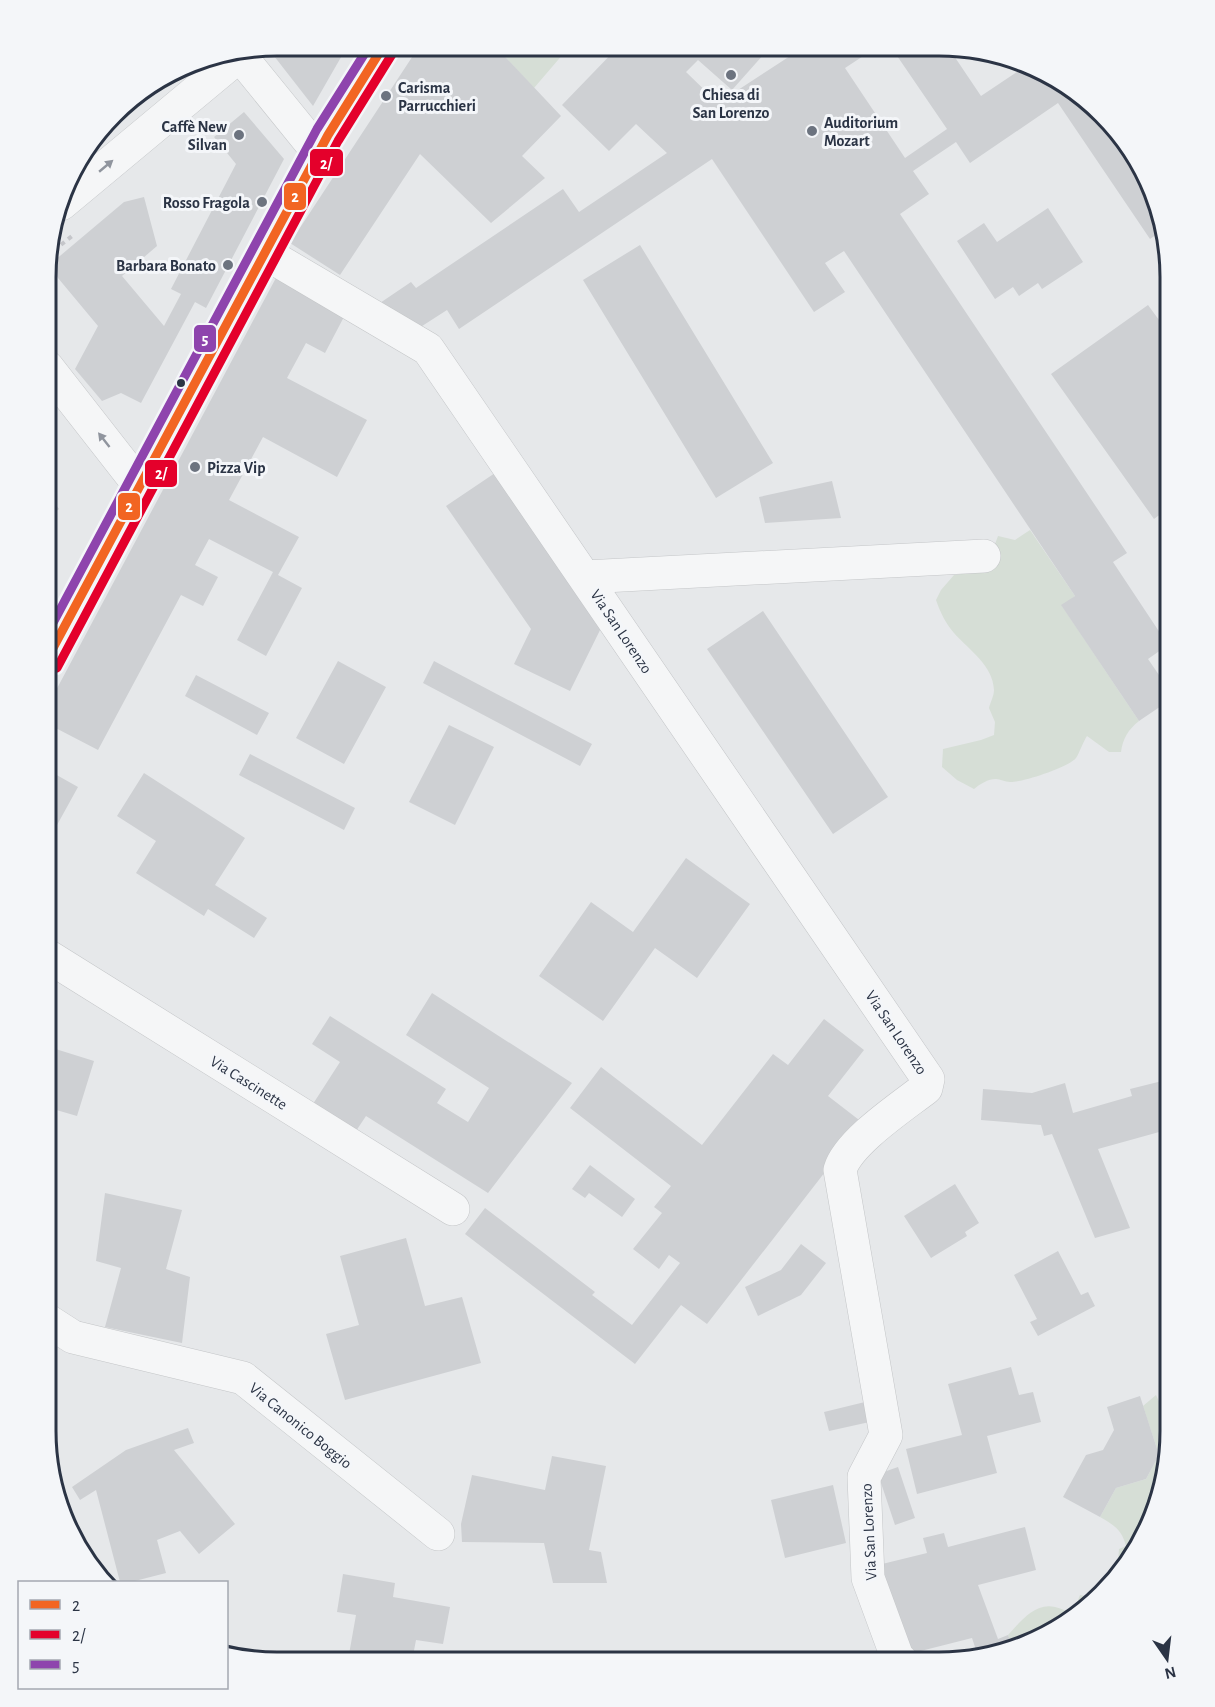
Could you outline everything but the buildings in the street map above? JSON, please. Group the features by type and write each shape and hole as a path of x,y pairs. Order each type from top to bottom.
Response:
{"main road":[{"path":"56,643 319,153 377,56"}],"street":[{"path":"242,58 319,153"},
{"path":"71,196 229,61"},
{"name":"Via San Lorenzo","path":"265,253 429,349 928,1078 926,1088 880,1123 846,1156 840,1170 886,1435 864,1477 868,1578 895,1652"},
{"path":"56,379 140,486"},
{"name":"Via San Lorenzo","path":"585,577 984,556"},
{"name":"Via Cascinette","path":"56,961 453,1209"},
{"name":"Via Canonico Boggio","path":"56,1326 73,1337 243,1378 438,1534"}],"shaded area":[{"path":"504,56 561,56 534,88"},
{"path":"1030,530 1075,596 1062,606 1139,721 1127,735 1121,752 1109,752 1087,736 1076,758 1064,766 1016,782 990,780 974,789 957,780 942,767 943,749 994,735 995,722 989,708 994,692 993,681 985,665 948,626 936,600 954,575 985,571 998,536 1015,540"},
{"path":"1156,1395 1160,1404 1158,1453 1143,1406"},
{"path":"1158,1456 1152,1488 1143,1515 1130,1541 1118,1559 1119,1549 1126,1546 1124,1540 1117,1528 1100,1517 1116,1488 1146,1479"},
{"path":"1041,1607 1066,1611 1036,1629 1010,1640 1008,1635 1028,1614"}],"transit line":[{"name":"5","path":"56,617 317,129 363,56"},
{"name":"2","path":"56,642 328,135 377,56"},
{"name":"2/","path":"57,668 338,141 391,56"}],"place":[{"name":"Chiesa di San Lorenzo","path":"731,75"},
{"name":"Carisma Parrucchieri","path":"386,96"},
{"name":"Auditorium Mozart","path":"812,131"},
{"name":"Caffè New Silvan","path":"239,135"},
{"name":"Rosso Fragola","path":"262,202"},
{"name":"Barbara Bonato","path":"228,265"},
{"name":"Pizza Vip","path":"195,467"}]}
